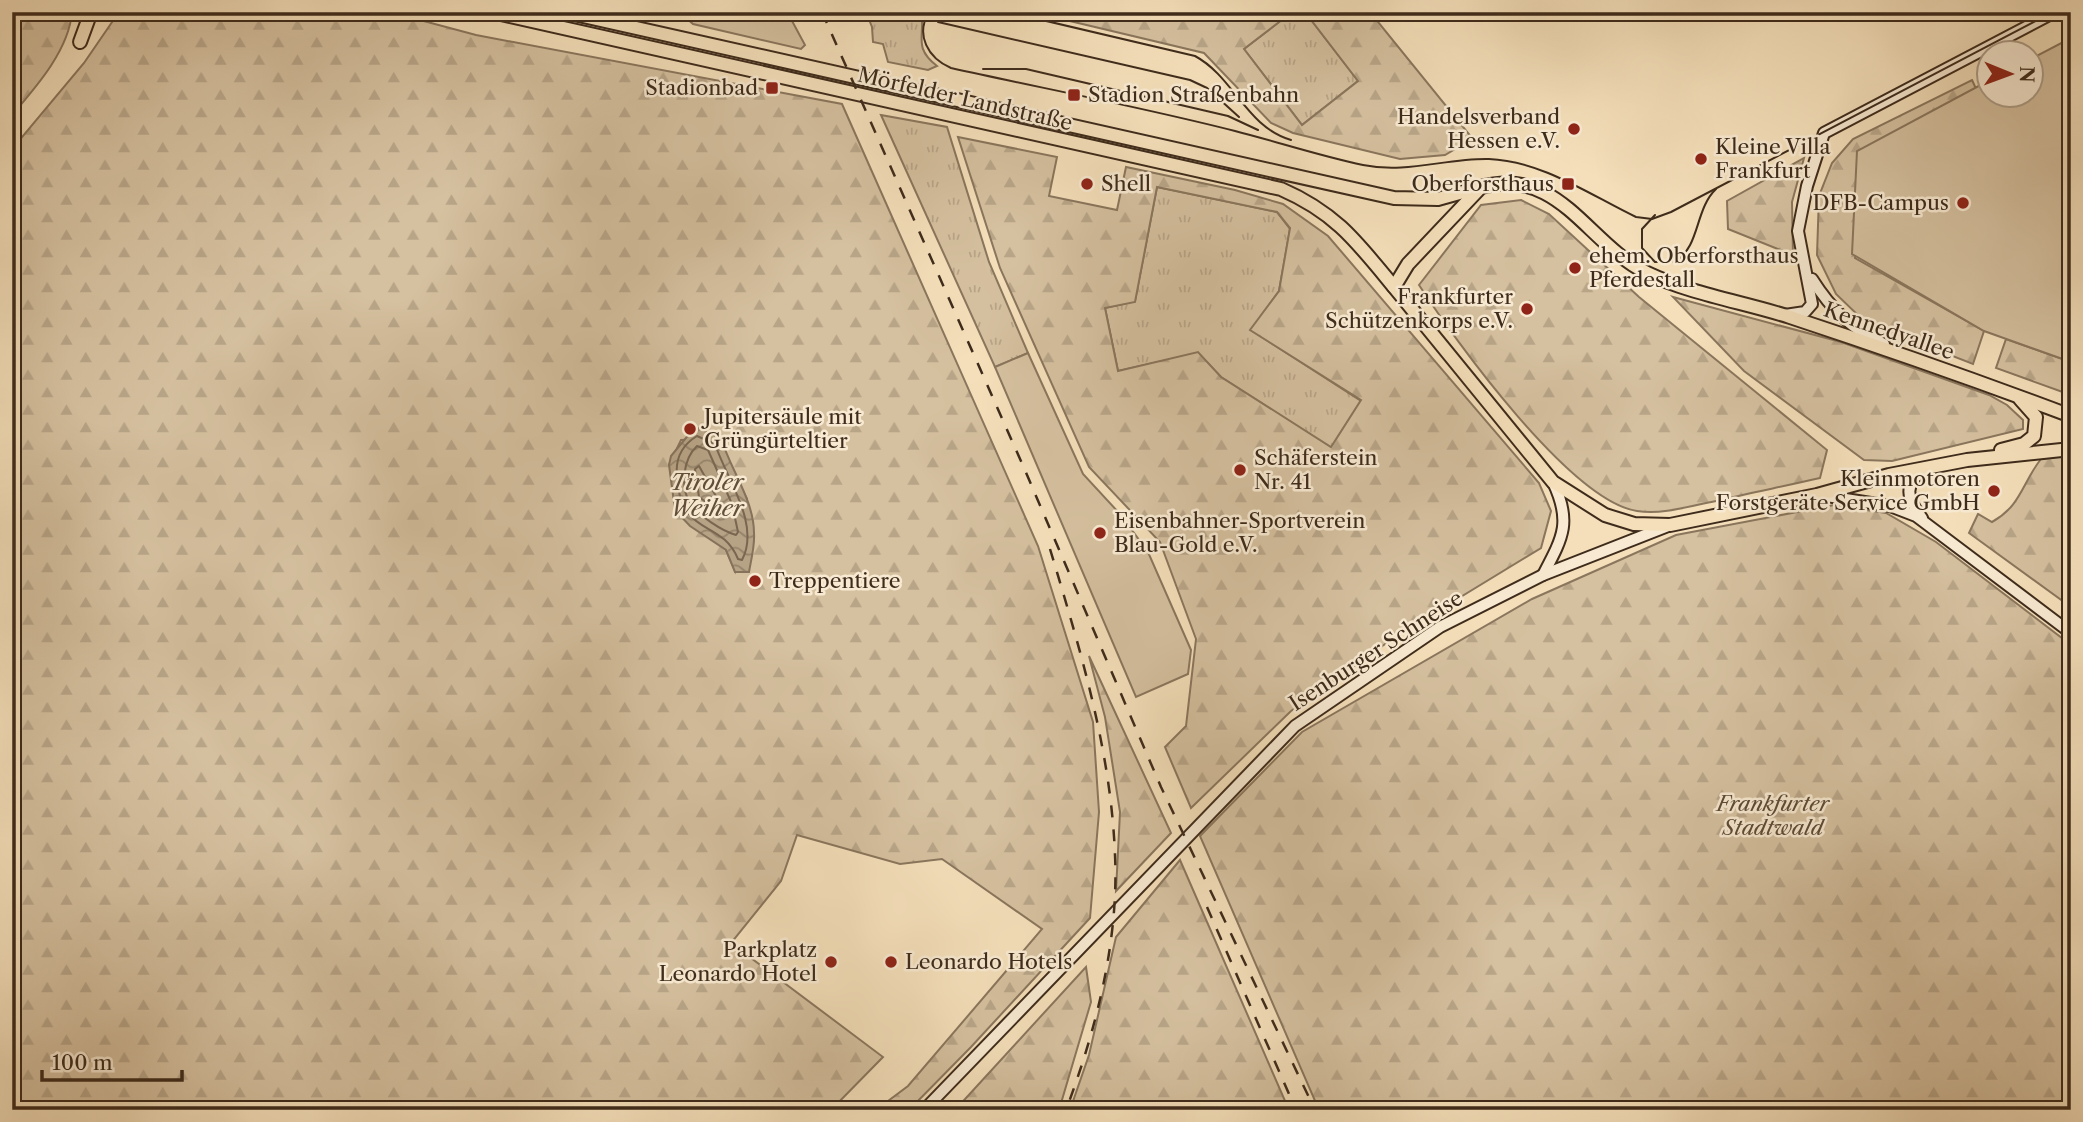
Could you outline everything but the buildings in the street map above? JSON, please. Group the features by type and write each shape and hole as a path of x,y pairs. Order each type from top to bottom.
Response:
{"main road":[{"path":"82,12 80,42 91,12"},
{"name":"Mörfelder Landstraße","path":"492,12 1281,189 1313,203 1342,225 1553,482 1605,515 1634,523 1670,525"},
{"name":"Mörfelder Landstraße","path":"565,12 1394,198 1438,200 1481,187"},
{"path":"1783,315 1803,313 1812,306 1808,272 1798,238 1799,215 1824,133 2055,12"},
{"name":"Kennedyallee","path":"1481,187 1512,182 1535,186 1631,263 1649,273 1783,315 2071,416"},
{"path":"1394,287 1408,264 1481,187"},
{"path":"1808,272 1838,315 1868,336 1891,346 1897,354"},
{"path":"1957,462 2031,440 2037,429 2036,417 2014,395"},
{"name":"Isenburger Schneise","path":"924,1110 1295,726 1440,627 1543,575 1670,525 1817,495 1927,467 2071,449"},
{"path":"1923,520 1910,502 1907,492 1914,478 1927,467"},
{"path":"1543,575 1562,538 1565,521 1563,503 1553,482"},
{"path":"1817,495 1890,506 1923,520 2071,633"}],"green space":[{"path":"12,12 72,12 70,26 58,54 12,115"},
{"path":"119,12 390,12 476,35 842,104 1038,546 1093,722 1099,812 1090,918 909,1110 876,1110 908,1086 1042,929 942,859 900,864 797,835 781,881 731,943 883,1057 831,1110 12,1110 12,149 84,63","holes":["721,438 728,462 747,499 735,571 726,550 669,465 681,440"]},
{"path":"665,12 796,12 791,19 805,45 801,49 693,24 685,17"},
{"path":"866,12 921,12 922,47 937,66 928,70 888,62 883,44 873,42 872,27"},
{"path":"1032,12 1292,12 1244,49 1302,125 1358,81 1305,12 1370,12 1477,144 1457,148 1445,155 1400,159 1293,133 1271,123 1204,53"},
{"path":"1292,12 1305,12 1358,81 1302,125 1244,49"},
{"name":"DFB-Campus","path":"2071,38 2071,362 1984,331 1852,254 1857,151 1974,88 1974,108 2044,108 2044,52"},
{"path":"1972,80 1974,108 1981,108 1878,169 1855,258 1984,331 1973,364 1865,322 1836,294 1817,255 1819,196 1832,163 1853,139"},
{"path":"881,115 947,127 989,262 1028,353 995,367"},
{"path":"958,137 1057,157 1049,196 1117,210 1126,167 1235,190 1283,204 1328,236 1539,483 1551,511 1541,548 1395,637 1291,711 1191,808 1165,747 1186,726 1196,639 1160,542 1089,467 1000,268","holes":["1157,187 1277,212 1290,228 1279,291 1250,330 1361,400 1331,447 1221,377 1198,352 1118,371 1105,308 1135,302"]},
{"path":"1804,158 1792,202 1793,255 1728,229 1727,201"},
{"path":"1157,187 1277,212 1290,229 1279,291 1251,330 1361,401 1331,448 1221,377 1198,353 1118,371 1105,308 1135,301"},
{"path":"1521,200 1549,214 1639,297 1827,450 1820,478 1657,512 1637,511 1610,501 1580,479 1517,416 1459,343 1419,285 1481,205"},
{"path":"1673,297 1841,342 1989,395 2007,405 2023,420 2023,429 1892,461 1864,460 1744,371"},
{"path":"2006,339 2071,362 2071,395 1996,368"},
{"name":"Eisenbahner-Sportverein Blau-Gold e.V.","path":"1028,353 1083,474 1120,514 1148,552 1191,650 1188,674 1136,697 995,367"},
{"path":"2071,455 2071,607 1969,533 1978,514 1992,522 2009,509 2041,459"},
{"name":"Frankfurter Stadtwald","path":"1834,505 1886,513 1936,542 2071,645 2071,1110 1319,1110 1200,836 1302,732 1532,599 1676,535"},
{"path":"1089,656 1171,833 1116,891 1120,812 1105,717"},
{"path":"1180,860 1289,1110 1070,1110 1089,1055 1116,937"},
{"path":"1086,967 1091,1002 1059,1110 955,1110"}],"water":[{"name":"Tiroler Weiher","path":"695,427 721,438 746,497 754,533 749,572 735,572 726,550 690,526 675,510 669,465 671,456"}],"tram line":[{"path":"929,12 923,29 926,45 936,58 951,68 1200,122 1363,165 1395,168 1473,159 1509,161 1547,172 1636,217 1652,219 1671,212 2053,12"},
{"path":"1008,12 1195,56 1220,76 1262,124 1291,140"},
{"path":"938,22 1190,80 1207,88 1239,117"},
{"path":"983,69 1026,69 1228,116 1258,130"},
{"path":"1655,215 1642,229 1642,248 1655,262 1676,261 1689,246 1704,207 1716,189"}],"railway":[{"path":"822,12 1024,468 1161,787 1315,1110"},
{"path":"1050,549 1083,662 1101,738 1115,855 1113,920 1103,985 1087,1048 1066,1110"},
{"path":"1207,907 1296,1110"}],"place":[{"name":"Stadionbad","path":"772,88"},
{"name":"Stadion Straßenbahn","path":"1074,95"},
{"name":"Handelsverband Hessen e.V.","path":"1574,129"},
{"name":"Kleine Villa Frankfurt","path":"1701,159"},
{"name":"Shell","path":"1087,184"},
{"name":"Oberforsthaus","path":"1568,184"},
{"name":"DFB-Campus","path":"1963,203"},
{"name":"ehem. Oberforsthaus Pferdestall","path":"1575,268"},
{"name":"Frankfurter Schützenkorps e.V.","path":"1527,309"},
{"name":"Jupitersäule mit Grüngürteltier","path":"690,429"},
{"name":"Schäferstein Nr. 41","path":"1240,470"},
{"name":"Kleinmotoren Forstgeräte Service GmbH","path":"1994,491"},
{"name":"Eisenbahner-Sportverein Blau-Gold e.V.","path":"1100,533"},
{"name":"Treppentiere","path":"755,581"},
{"name":"Parkplatz Leonardo Hotel","path":"831,962"},
{"name":"Leonardo Hotels","path":"891,962"}]}
